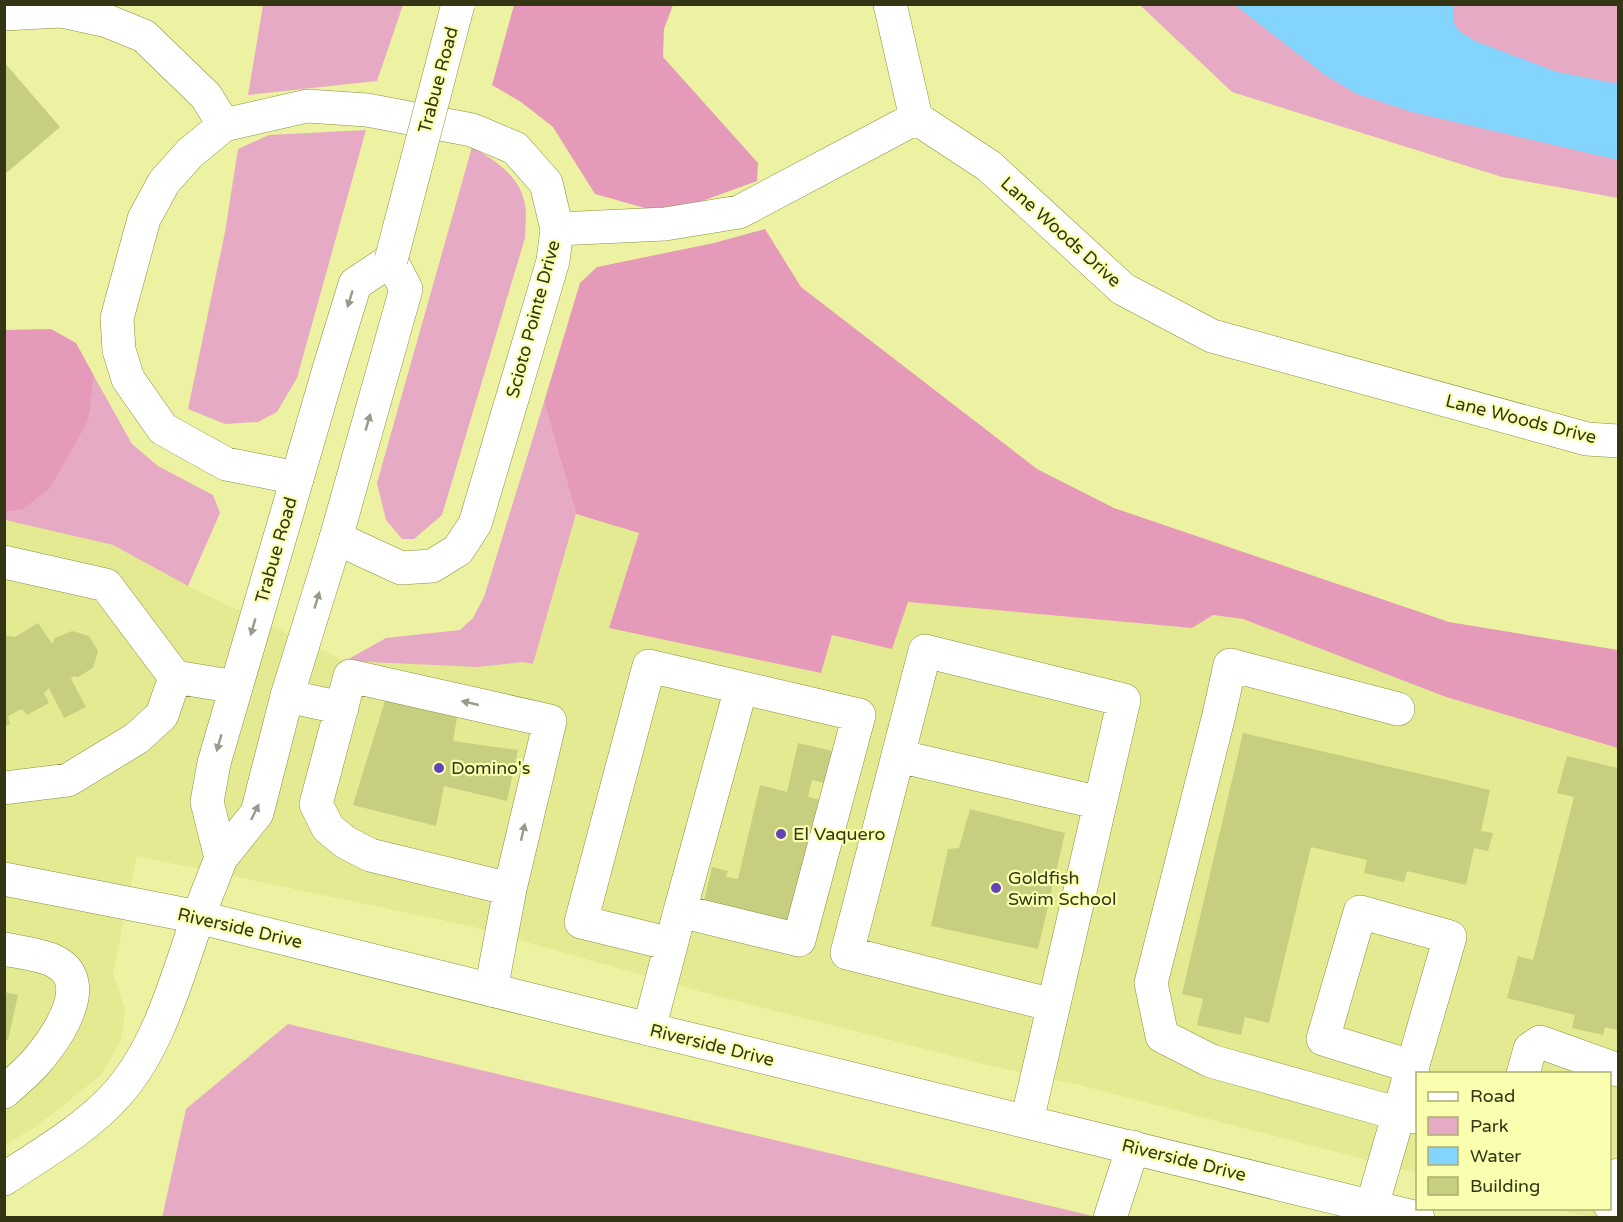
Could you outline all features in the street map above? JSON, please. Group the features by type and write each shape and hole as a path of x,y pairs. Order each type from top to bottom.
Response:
{"street":[{"name":"Trabue Road","path":"221,858 207,802 214,763 355,284 391,260 458,4"},
{"path":"557,228 665,224 739,212 916,118 890,4"},
{"path":"4,14 61,11 107,21 144,36 206,96 224,124"},
{"name":"Scioto Pointe Drive","path":"297,478 226,464 163,429 128,379 118,350 117,318 144,219 164,182 190,153 224,124 307,106 367,110 472,130 515,148 546,183 557,228 553,261 475,524 458,550 432,566 401,568 336,538"},
{"name":"Lane Woods Drive","path":"916,118 989,166 1123,288 1212,336 1587,439 1618,441"},
{"path":"4,1179 76,1131 102,1109 132,1076 152,1040 167,1005 221,858 257,813 287,696 336,538 406,289 391,260"},
{"path":"4,562 106,585 175,677 236,687"},
{"path":"847,953 925,651 1124,700 1027,1121"},
{"path":"1398,709 1230,665 1151,983 1162,1036 1211,1061 1408,1116"},
{"path":"671,944 581,922 649,666 859,715 800,940"},
{"path":"490,990 510,889 550,722 350,676 316,804 328,828 345,842 370,855 510,889"},
{"path":"4,788 68,780 137,738 162,715 175,677"},
{"path":"649,1029 741,688"},
{"path":"287,696 342,708"},
{"path":"898,756 1100,803"},
{"name":"Riverside Drive","path":"4,879 198,917 1418,1218"},
{"path":"680,911 1053,1005"},
{"path":"1372,1206 1408,1116 1413,1067 1450,937 1360,912 1323,1040 1413,1067"},
{"path":"4,949 54,961 69,973 74,991 67,1017 61,1026 35,1063 4,1092"},
{"path":"1524,1072 1530,1049 1540,1042 1618,1070"},
{"path":"1110,1218 1133,1147"},
{"path":"1611,1200 1618,1175"}],"shaded area":[{"path":"514,5 673,5 664,29 663,57 758,163 757,181 683,208 645,208 595,194 553,127 521,102 492,85"},
{"path":"765,229 801,287 1037,469 1114,508 1449,622 1618,650 1618,748 1446,697 1243,619 1213,615 1192,628 908,602 892,649 832,635 821,673 609,628 639,533 576,514 544,402 580,283 597,267 714,243"},
{"path":"51,329 76,343 94,376 89,419 50,488 22,510 5,512 5,330"},
{"path":"576,514 639,532 609,628 821,673 832,635 908,602 1192,628 1213,615 1243,619 1446,697 1618,748 1618,1217 1591,1217 1560,1210 1611,1210 1611,1072 1416,1072 1416,1173 1079,1085 991,1066 691,989 470,926 137,856 113,973 125,1009 121,1041 100,1076 37,1126 5,1145 5,520 113,545 188,586 345,661 478,667 523,662 533,664"}],"green space":[{"path":"263,4 403,5 377,81 248,95"},
{"path":"1140,5 1618,5 1618,198 1502,177 1232,92"},
{"path":"366,130 297,378 277,412 258,422 225,424 188,409 225,232 238,149 269,135"},
{"path":"472,147 497,163 518,186 526,209 525,238 442,515 414,539 402,539 386,520 377,483"},
{"path":"94,376 132,444 158,466 213,495 220,513 188,586 113,545 5,520 4,512 22,510 89,419"},
{"path":"544,402 576,514 533,664 523,662 478,667 345,661 386,638 460,630 473,618 484,597"},
{"path":"288,1024 1097,1217 162,1218 186,1109"}],"water":[{"path":"1235,5 1453,5 1453,21 1459,31 1475,41 1557,72 1618,82 1618,160 1412,112 1357,94 1325,75"}],"building":[{"path":"4,62 60,127 4,175"},
{"path":"38,623 52,644 55,638 72,631 89,636 98,651 93,668 71,679 86,707 64,718 49,688 44,693 49,703 27,715 22,709 8,716 10,724 4,727 4,635 15,637"},
{"name":"Domino's","path":"387,694 458,712 453,741 518,750 507,801 444,786 436,826 353,805"},
{"path":"1243,733 1490,790 1481,831 1493,833 1488,851 1474,848 1466,885 1407,871 1404,882 1364,873 1367,860 1311,847 1269,1023 1245,1017 1241,1035 1197,1025 1203,999 1182,994"},
{"name":"El Vaquero","path":"798,743 832,751 825,783 812,780 808,797 821,800 791,926 703,906 712,867 728,871 726,877 738,879 760,785 787,792"},
{"path":"1567,756 1618,768 1618,1030 1605,1027 1603,1035 1572,1028 1575,1015 1507,998 1518,956 1533,960 1574,797 1557,793"},
{"name":"Goldfish Swim School","path":"970,809 1065,833 1038,949 931,926 948,849 959,848"},
{"path":"4,992 18,995 8,1040 4,1039"}],"place":[{"name":"Domino's","path":"439,768"},
{"name":"El Vaquero","path":"781,834"},
{"name":"Goldfish Swim School","path":"996,888"}]}
